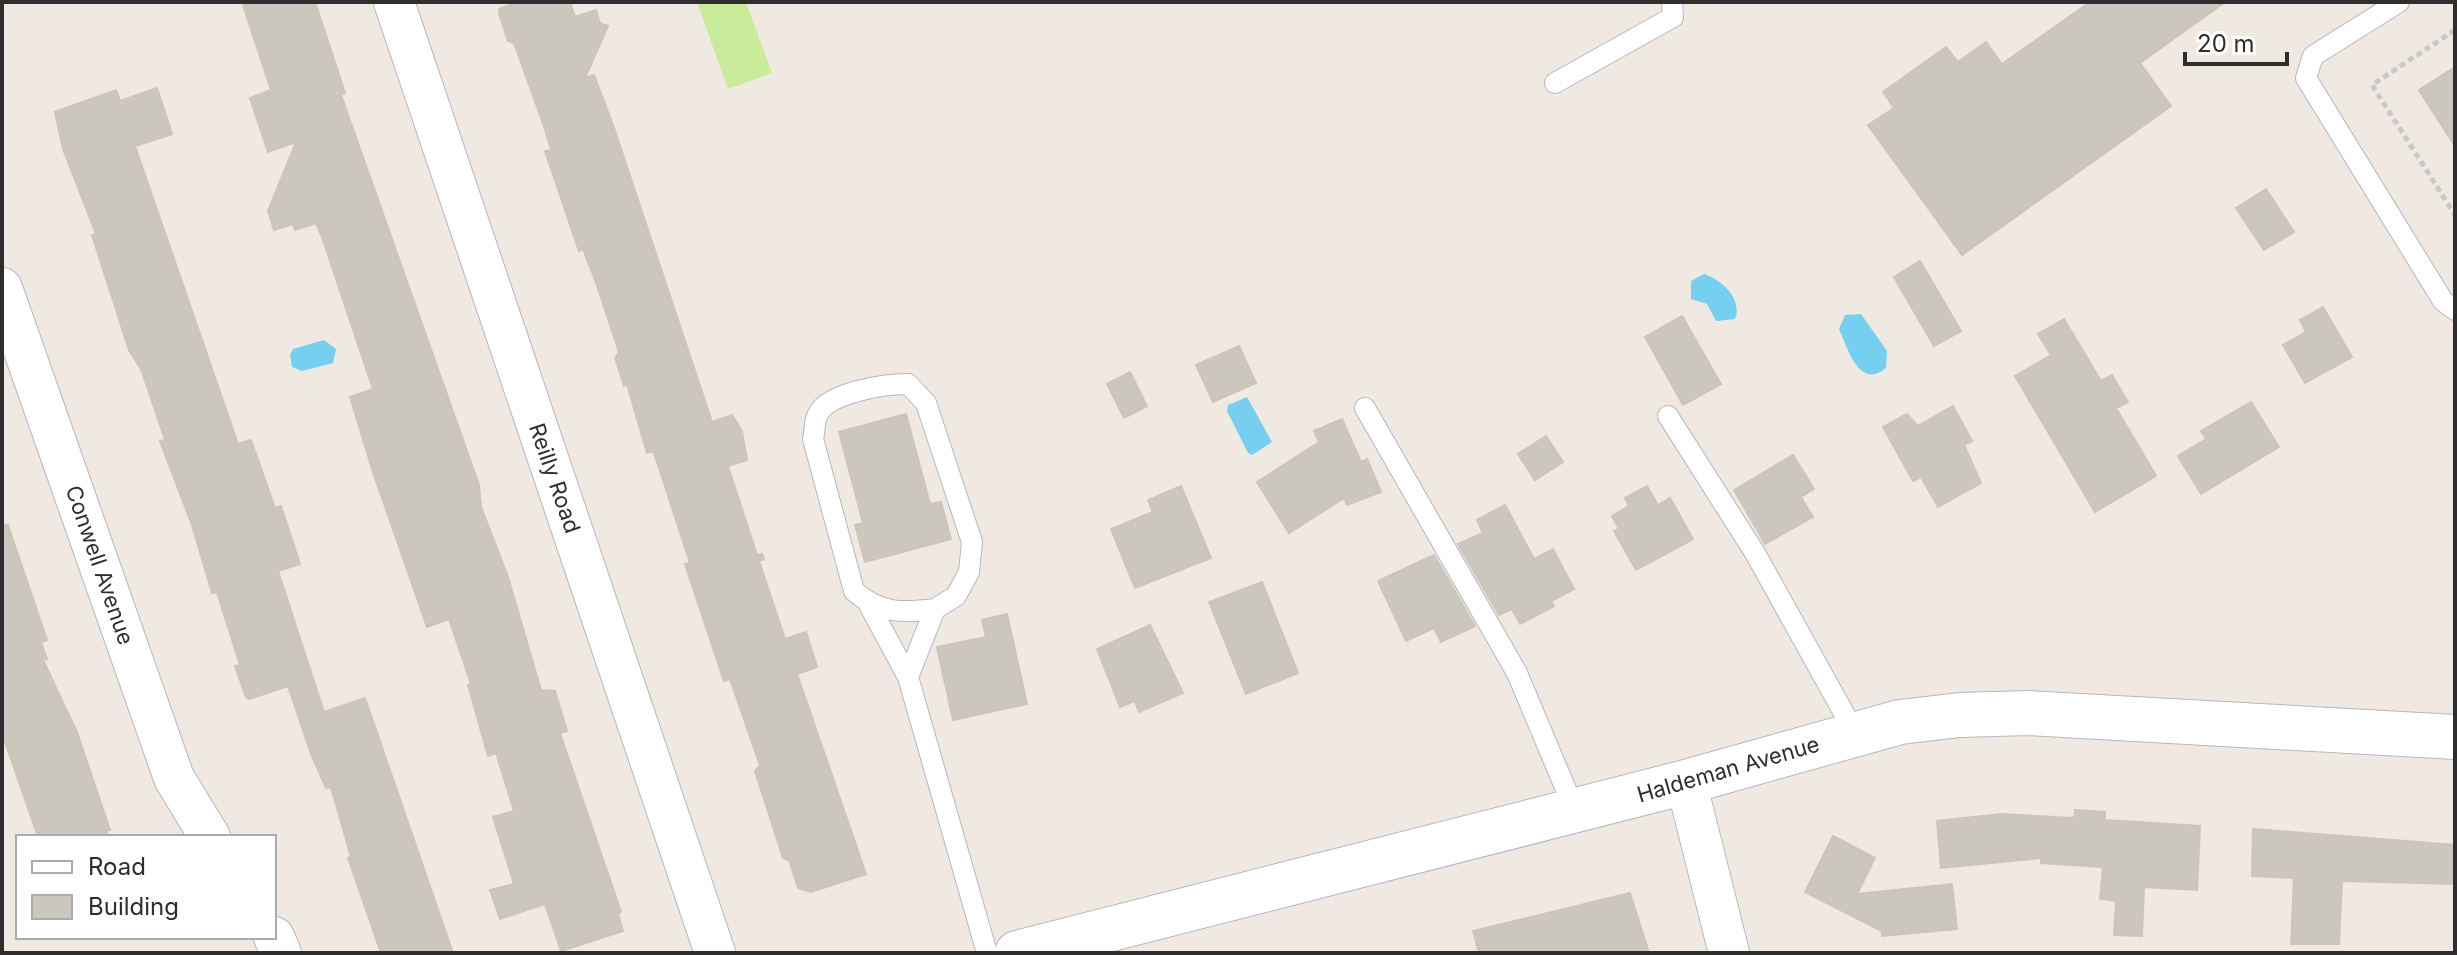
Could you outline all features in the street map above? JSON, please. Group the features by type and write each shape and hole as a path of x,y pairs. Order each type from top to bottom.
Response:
{"main road":[{"name":"Haldeman Avenue","path":"1017,953 1686,782 1900,722 1960,715 2028,713 2455,737"}],"street":[{"name":"Reilly Road","path":"394,2 715,953"},
{"name":"Conwell Avenue","path":"2,288 174,778 209,835"},
{"path":"1686,782 1729,953"}],"lane":[{"path":"1555,83 1673,17 1672,2"},
{"path":"2399,2 2313,56 2306,78 2443,301 2455,310"},
{"path":"869,605 899,613 935,609 956,596 969,572 972,542 926,403 908,384 884,384 831,401 818,414 813,439 854,591 869,605 908,677 987,953"},
{"path":"1365,408 1517,673 1575,811"},
{"path":"1668,416 1755,553 1855,733"},
{"path":"908,677 935,609"}],"path":[{"path":"2455,30 2372,85 2455,215"}],"green space":[{"path":"697,2 746,2 772,73 728,89"}],"water":[{"path":"1704,274 1729,291 1736,304 1735,319 1716,321 1707,304 1691,299 1691,281"},
{"path":"1861,314 1887,351 1886,368 1877,373 1862,371 1851,356 1839,329 1845,315"},
{"path":"324,340 336,349 333,363 302,371 292,367 290,355 293,349"},
{"path":"1247,397 1272,442 1252,455 1248,453 1227,411 1228,405"}],"building":[{"path":"242,2 315,2 345,93 341,95 479,485 481,507 508,577 541,690 555,691 567,731 560,733 621,912 618,913 623,931 561,951 545,904 500,919 490,890 514,884 493,817 514,811 496,753 488,756 468,685 471,684 449,619 427,627 372,469 350,397 373,389 322,237 316,223 295,230 293,224 274,230 268,211 296,142 268,152 250,98 271,90"},
{"path":"517,2 570,2 575,17 596,10 600,23 608,26 585,78 594,75 613,125 712,422 732,415 742,431 747,460 728,466 757,555 762,554 764,559 759,561 785,639 806,632 817,667 797,674 866,874 811,892 798,888 789,860 783,858 755,771 760,766 754,748 730,679 724,681 685,564 690,563 660,471 653,451 647,453 627,384 624,386 615,358 619,352 597,285 583,249 579,251 545,151 551,150 545,129 514,43 508,41 499,13 499,9"},
{"path":"2090,2 2225,2 2140,63 2171,106 1962,255 1868,125 1894,108 1883,92 1946,47 1958,62 1986,42 2002,64"},
{"path":"2455,67 2455,146 2419,90"},
{"path":"157,88 172,134 135,146 238,444 251,440 275,508 281,506 300,564 278,571 324,712 365,698 453,953 381,953 348,858 351,857 331,787 326,788 311,754 288,686 249,699 235,666 240,665 217,592 212,593 192,525 160,441 165,440 141,369 129,350 92,235 96,234 63,149 55,112 116,90 120,101"},
{"path":"2266,189 2294,232 2264,250 2236,208"},
{"path":"1920,261 1961,331 1934,346 1894,277"},
{"path":"2323,307 2352,357 2305,383 2283,345 2306,332 2300,320"},
{"path":"1682,316 1721,384 1683,405 1645,337"},
{"path":"2064,319 2101,381 2112,375 2128,402 2116,408 2156,476 2095,512 2015,376 2051,355 2038,334"},
{"path":"1239,346 1256,383 1213,402 1196,365"},
{"path":"1130,372 1147,406 1124,418 1107,384"},
{"path":"2251,402 2279,447 2201,494 2178,456 2206,439 2201,431"},
{"path":"1953,406 1972,441 1964,445 1981,483 1938,507 1921,477 1913,481 1883,427 1907,414 1918,426"},
{"path":"906,414 930,504 941,502 951,539 865,562 855,525 863,523 839,432"},
{"path":"1342,419 1361,462 1367,459 1381,492 1347,505 1344,498 1289,533 1257,482 1319,442 1314,431"},
{"path":"1546,436 1563,462 1535,480 1518,454"},
{"path":"1793,455 1814,489 1801,497 1813,517 1765,544 1734,490"},
{"path":"1181,486 1211,558 1135,588 1111,529 1153,512 1148,500"},
{"path":"1647,486 1658,505 1670,498 1693,539 1636,570 1614,531 1619,529 1612,516 1629,506 1625,498"},
{"path":"1505,505 1534,559 1553,549 1574,589 1551,601 1554,606 1520,624 1512,609 1499,615 1458,544 1483,533 1477,520"},
{"path":"8,525 47,640 41,642 47,659 43,660 77,732 110,830 106,831 107,835 37,835 2,733 2,526"},
{"path":"1434,555 1475,626 1441,642 1434,628 1406,641 1378,581"},
{"path":"1262,582 1298,673 1246,694 1209,602"},
{"path":"1007,614 1027,704 953,720 937,647 986,637 982,620"},
{"path":"1150,625 1183,693 1139,712 1135,701 1120,707 1097,649"},
{"path":"2075,810 2105,812 2105,820 2200,826 2197,890 2144,887 2142,936 2114,935 2116,901 2100,899 2103,867 2041,863 2041,858 1941,868 1937,821 2002,814 2074,818"},
{"path":"2253,829 2455,845 2455,884 2342,881 2339,944 2291,944 2294,878 2252,876"},
{"path":"1833,836 1875,858 1857,894 1952,884 1957,929 1882,936 1882,931 1805,892"},
{"path":"1630,893 1649,953 1479,953 1473,931"}]}
